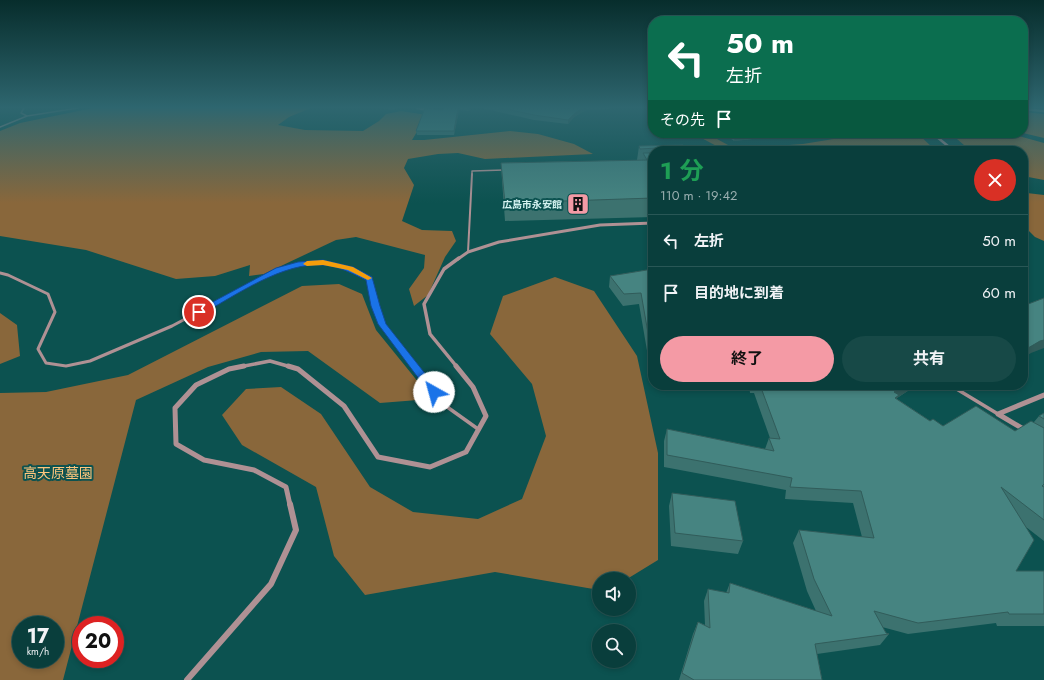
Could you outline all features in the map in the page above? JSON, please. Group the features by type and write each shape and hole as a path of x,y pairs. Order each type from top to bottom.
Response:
{"street":[{"path":"187,680 271,584 296,530 286,487 254,470 204,460 176,444 175,408 196,385 230,369 270,361 298,369 344,406 378,457 430,467 466,452 486,416 473,387 430,334 424,304 444,269 468,252 499,242 600,225 648,223"},
{"path":"998,414 1044,395"},
{"path":"998,414 1031,434"}],"lane":[{"path":"468,252 472,171 504,170"},
{"path":"0,273 8,275 48,294 55,312 38,348 46,363 66,366 90,361 172,326 279,270 298,264 323,262 350,268 370,279 375,306 382,324 443,404 478,429"},
{"path":"958,390 998,414"}],"green space":[{"path":"0,140 559,140 574,144 593,154 485,159 458,153 438,154 408,159 404,168 414,185 402,221 422,230 452,231 456,241 445,257 428,295 414,306 409,289 424,268 425,255 356,237 336,240 264,274 249,276 250,265 215,276 176,279 86,250 0,236"},
{"path":"705,140 718,140 728,145 735,146 717,146"},
{"path":"829,140 924,140 931,146 776,146"},
{"path":"958,140 1032,140 1044,143 1044,180 1028,177 1028,146 965,146"},
{"path":"1028,193 1044,195 1044,241 1035,237 1028,230"},
{"path":"555,277 594,291 637,356 658,453 658,560 636,573 636,572 592,572 592,589 495,572 365,595 334,556 316,487 242,445 222,415 246,389 281,387 321,414 370,487 413,512 478,519 522,499 546,436 532,384 490,334 503,296"},
{"name":"高天原墓園","path":"339,284 362,294 376,330 419,383 418,400 380,403 308,351 261,352 208,367 136,400 80,616 72,616 72,645 63,680 0,680 0,393 46,392 128,375 302,286"},
{"path":"0,313 17,325 20,356 0,364"}],"building":[{"path":"683,145 684,146 648,146 648,148 640,149 639,146"},
{"path":"643,153 648,153 648,198 505,203 501,163 647,160"},
{"path":"648,270 648,333 641,293 624,294 610,276"},
{"path":"1044,298 1044,340 1028,348 1028,304"},
{"path":"762,390 897,390 894,392 899,395 895,398 930,421 933,419 943,426 976,406 1015,431 1031,421 1044,428 1044,484 1042,486 1044,487 1044,520 1001,487 1034,540 1016,571 1044,571 1044,614 1009,614 1008,612 918,623 874,611 886,633 889,634 815,644 822,680 694,680 682,673 698,622 710,628 708,589 729,593 730,583 832,616 814,579 799,530 874,538 861,491 790,487 792,478 667,455 667,429 774,451 769,438 780,439"},
{"path":"1044,413 1044,419 1039,416"},
{"path":"672,493 735,501 743,541 675,533"}],"slow traffic":[{"path":"307,264 323,262 350,268 368,278"}],"place":[{"name":"広島市永安館","path":"578,204"}],"route":[{"path":"199,312 279,270 298,264 323,262 350,268 370,279 375,306 382,324 434,392"}]}
